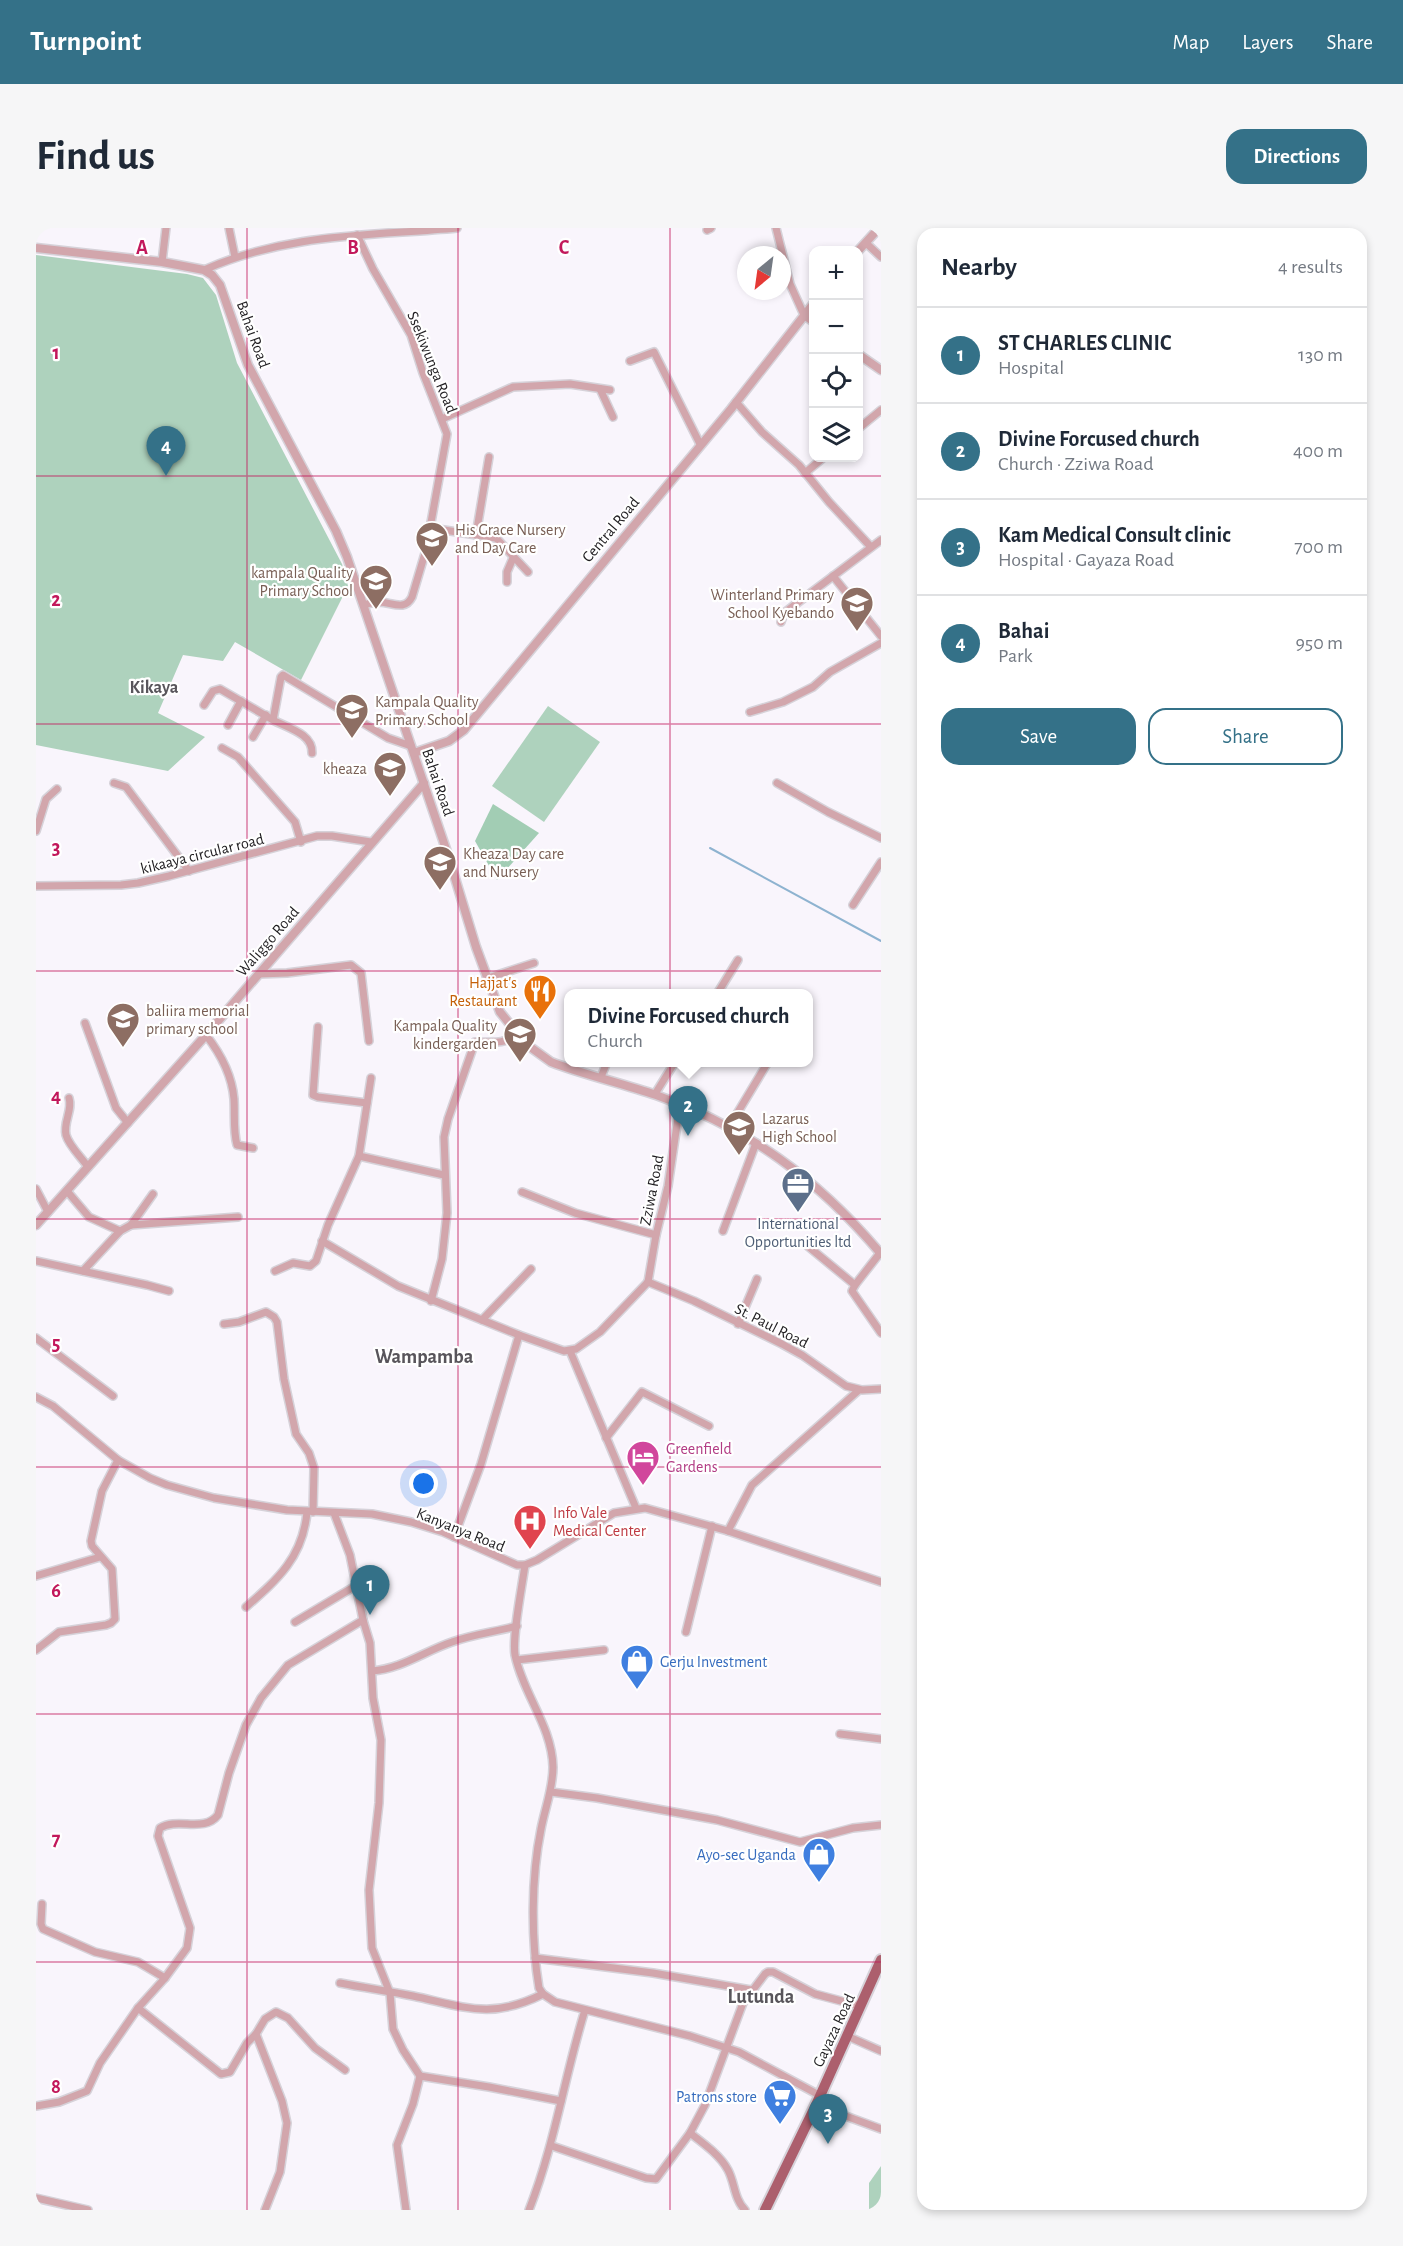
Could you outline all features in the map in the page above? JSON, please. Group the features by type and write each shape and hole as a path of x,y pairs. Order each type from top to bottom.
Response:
{"main road":[{"name":"Gayaza Road","path":"765,2210 881,1960"}],"street":[{"path":"162,262 166,228"},
{"path":"229,228 235,257"},
{"path":"36,248 162,262 204,270 235,257 316,238 458,228"},
{"path":"776,228 790,284 804,315 809,319"},
{"path":"863,246 879,228"},
{"name":"Ssekiwunga Road","path":"357,235 373,269 411,335 423,373 442,419 446,440 431,528 417,587 409,602 401,606 375,602 364,605"},
{"path":"866,243 881,257"},
{"name":"Bahai Road","path":"204,270 213,275 220,285 248,365 336,531 364,605 476,947 500,1012 517,1034 538,1054 551,1062 564,1066"},
{"name":"Central Road","path":"413,750 449,741 464,730 736,402 809,308"},
{"path":"630,361 654,352 700,444"},
{"path":"863,357 881,370"},
{"path":"442,419 513,387 570,384 610,390"},
{"path":"600,389 613,417"},
{"path":"736,402 762,432 805,473 871,547"},
{"path":"863,425 881,410"},
{"path":"476,535 489,457"},
{"path":"805,473 818,462"},
{"path":"431,528 496,538 528,572"},
{"path":"781,622 784,613 881,540"},
{"path":"507,582 507,572 513,558"},
{"path":"833,576 881,636"},
{"path":"750,712 783,702 813,687 830,672 881,643"},
{"path":"273,720 283,675 378,733 413,750"},
{"path":"204,705 216,688 308,738 312,745 312,753"},
{"path":"228,725 241,701"},
{"path":"253,737 266,715"},
{"path":"222,748 238,757 295,822 301,842"},
{"path":"114,783 126,788 189,871"},
{"name":"Waliggo Road","path":"36,1225 206,1035 424,783"},
{"path":"777,783 881,838"},
{"path":"36,831 46,799 57,789"},
{"name":"kikaaya circular road","path":"36,886 121,885 189,871 317,837 332,836 371,842"},
{"path":"853,905 881,862"},
{"path":"720,989 738,960"},
{"path":"488,978 534,963"},
{"path":"259,974 351,965 357,968 361,973 369,1041"},
{"path":"85,1023 116,1108 128,1123"},
{"path":"318,1026 313,1095 368,1103"},
{"path":"431,1301 444,1246 447,1213 443,1146 446,1128 475,1042 501,1043 517,1034"},
{"path":"206,1035 218,1051 228,1073 234,1095 237,1145 253,1148"},
{"name":"Bahai Road","path":"568,1067 680,1104 729,1127 756,1143 796,1169 861,1231 881,1254"},
{"path":"601,1077 605,1067"},
{"path":"655,1094 672,1067"},
{"path":"729,1127 765,1067"},
{"path":"275,1271 293,1263 313,1264 359,1156 371,1078"},
{"path":"69,1098 71,1105 66,1135 88,1167"},
{"name":"Zziwa Road","path":"648,1282 668,1186 680,1104"},
{"path":"723,1231 756,1143"},
{"path":"359,1156 444,1175"},
{"path":"36,1189 48,1212"},
{"path":"67,1191 89,1217 120,1231"},
{"path":"522,1192 575,1213 656,1235"},
{"path":"131,1225 153,1194"},
{"path":"83,1271 105,1250 120,1231 131,1225 238,1217"},
{"path":"322,1241 398,1286 431,1301 519,1335 570,1351 582,1346 600,1332 648,1282"},
{"path":"804,1243 855,1285"},
{"path":"881,1254 852,1291 881,1333"},
{"path":"36,1261 169,1291"},
{"path":"482,1320 531,1269"},
{"path":"738,1324 757,1279"},
{"name":"St. Paul Road","path":"648,1282 694,1301 802,1355 846,1386 859,1390 881,1389"},
{"path":"224,1324 240,1322 266,1312 274,1317 277,1322 284,1379 296,1434 309,1453 314,1468 310,1512 302,1538 290,1563 271,1586 246,1607"},
{"path":"454,1538 481,1464 519,1335"},
{"path":"36,1338 113,1396"},
{"path":"570,1351 636,1508"},
{"path":"728,1531 752,1485 859,1390"},
{"path":"606,1438 642,1392 709,1426"},
{"name":"Kanyanya Road","path":"36,1397 52,1406 118,1460 150,1478 183,1491 214,1498 310,1512 372,1514 389,1517 428,1527 509,1563 525,1565"},
{"path":"36,1650 59,1632 106,1625 114,1621 116,1614 112,1569 92,1546 94,1523 102,1491 118,1460"},
{"path":"881,1582 712,1526 655,1510 636,1508 614,1513 525,1565 515,1647 516,1660 550,1748 552,1767 551,1792 540,1830 533,1910 534,1958 538,1988 555,2002 690,2036 739,2052 817,2100 881,2129"},
{"path":"334,1513 346,1542 370,1643 372,1698 381,1740 382,1762 380,1803 369,1890 370,1929 372,1948 390,1993 393,2029 420,2076 561,2101"},
{"path":"686,1632 712,1526"},
{"path":"36,1576 100,1557"},
{"path":"295,1622 357,1585"},
{"path":"36,2106 59,2102 87,2091 105,2054 138,2007 165,1978 187,1948 190,1928 158,1836 160,1828 167,1824 209,1823 215,1819 246,1725 261,1698 288,1665 363,1620"},
{"path":"372,1671 393,1669 434,1648 517,1626"},
{"path":"516,1660 604,1650"},
{"path":"840,1734 881,1739"},
{"path":"551,1792 717,1820 801,1842 853,1828 881,1825"},
{"path":"42,1904 41,1924 44,1929 95,1952 138,1962 165,1978"},
{"path":"534,1958 653,1973 751,1990"},
{"path":"552,2146 652,2180 660,2176 690,2133 714,2086 725,2048 744,2003 751,1990 765,1974 773,1972 815,1994 860,2006"},
{"path":"340,1983 458,2007 497,2010 516,2007 543,1994"},
{"path":"138,2007 221,2074 230,2072 243,2049 271,2014 276,2012 295,2025 315,2048 345,2070"},
{"path":"529,2210 552,2146 561,2101 585,2010"},
{"path":"256,2034 282,2101 286,2122 280,2172 265,2210"},
{"path":"846,2036 881,2051"},
{"path":"406,2210 397,2145 413,2104 420,2076"},
{"path":"690,2133 726,2167 736,2196 746,2210"},
{"path":"36,2198 88,2210"}],"green space":[{"path":"36,255 203,278 216,295 237,363 342,564 348,586 301,680 235,642 223,661 183,655 158,713 205,737 168,771 36,745"},
{"path":"548,706 600,742 544,822 492,786"},
{"path":"493,804 539,833 497,880 475,841"},
{"path":"881,2166 881,2210 869,2210 869,2183"}],"waterway":[{"path":"710,848 881,941"}],"place":[{"name":"Bahai","path":"166,476"},
{"name":"His Grace Nursery and Day Care","path":"432,567"},
{"name":"kampala Quality Primary School","path":"376,610"},
{"name":"Winterland Primary School Kyebando","path":"857,632"},
{"name":"Kampala Quality Primary School","path":"352,739"},
{"name":"kheaza","path":"390,797"},
{"name":"Kheaza Day care and Nursery","path":"440,891"},
{"name":"Hajjat's Restaurant","path":"540,1020"},
{"name":"baliira memorial primary school","path":"123,1048"},
{"name":"Kampala Quality kindergarden","path":"520,1063"},
{"name":"Divine Forcused church","path":"688,1136"},
{"name":"Lazarus High School","path":"739,1156"},
{"name":"International Opportunities ltd","path":"798,1213"},
{"name":"Greenfield Gardens","path":"643,1486"},
{"name":"Info Vale Medical Center","path":"530,1550"},
{"name":"ST CHARLES CLINIC","path":"370,1615"},
{"name":"Gerju Investment","path":"637,1690"},
{"name":"Ayo-sec Uganda","path":"819,1883"},
{"name":"Patrons store","path":"780,2125"},
{"name":"Kam Medical Consult clinic","path":"828,2144"}],"district":[{"name":"Kikaya","path":"154,687"},
{"name":"Wampamba","path":"424,1356"},
{"name":"Lutunda","path":"761,1996"}]}
